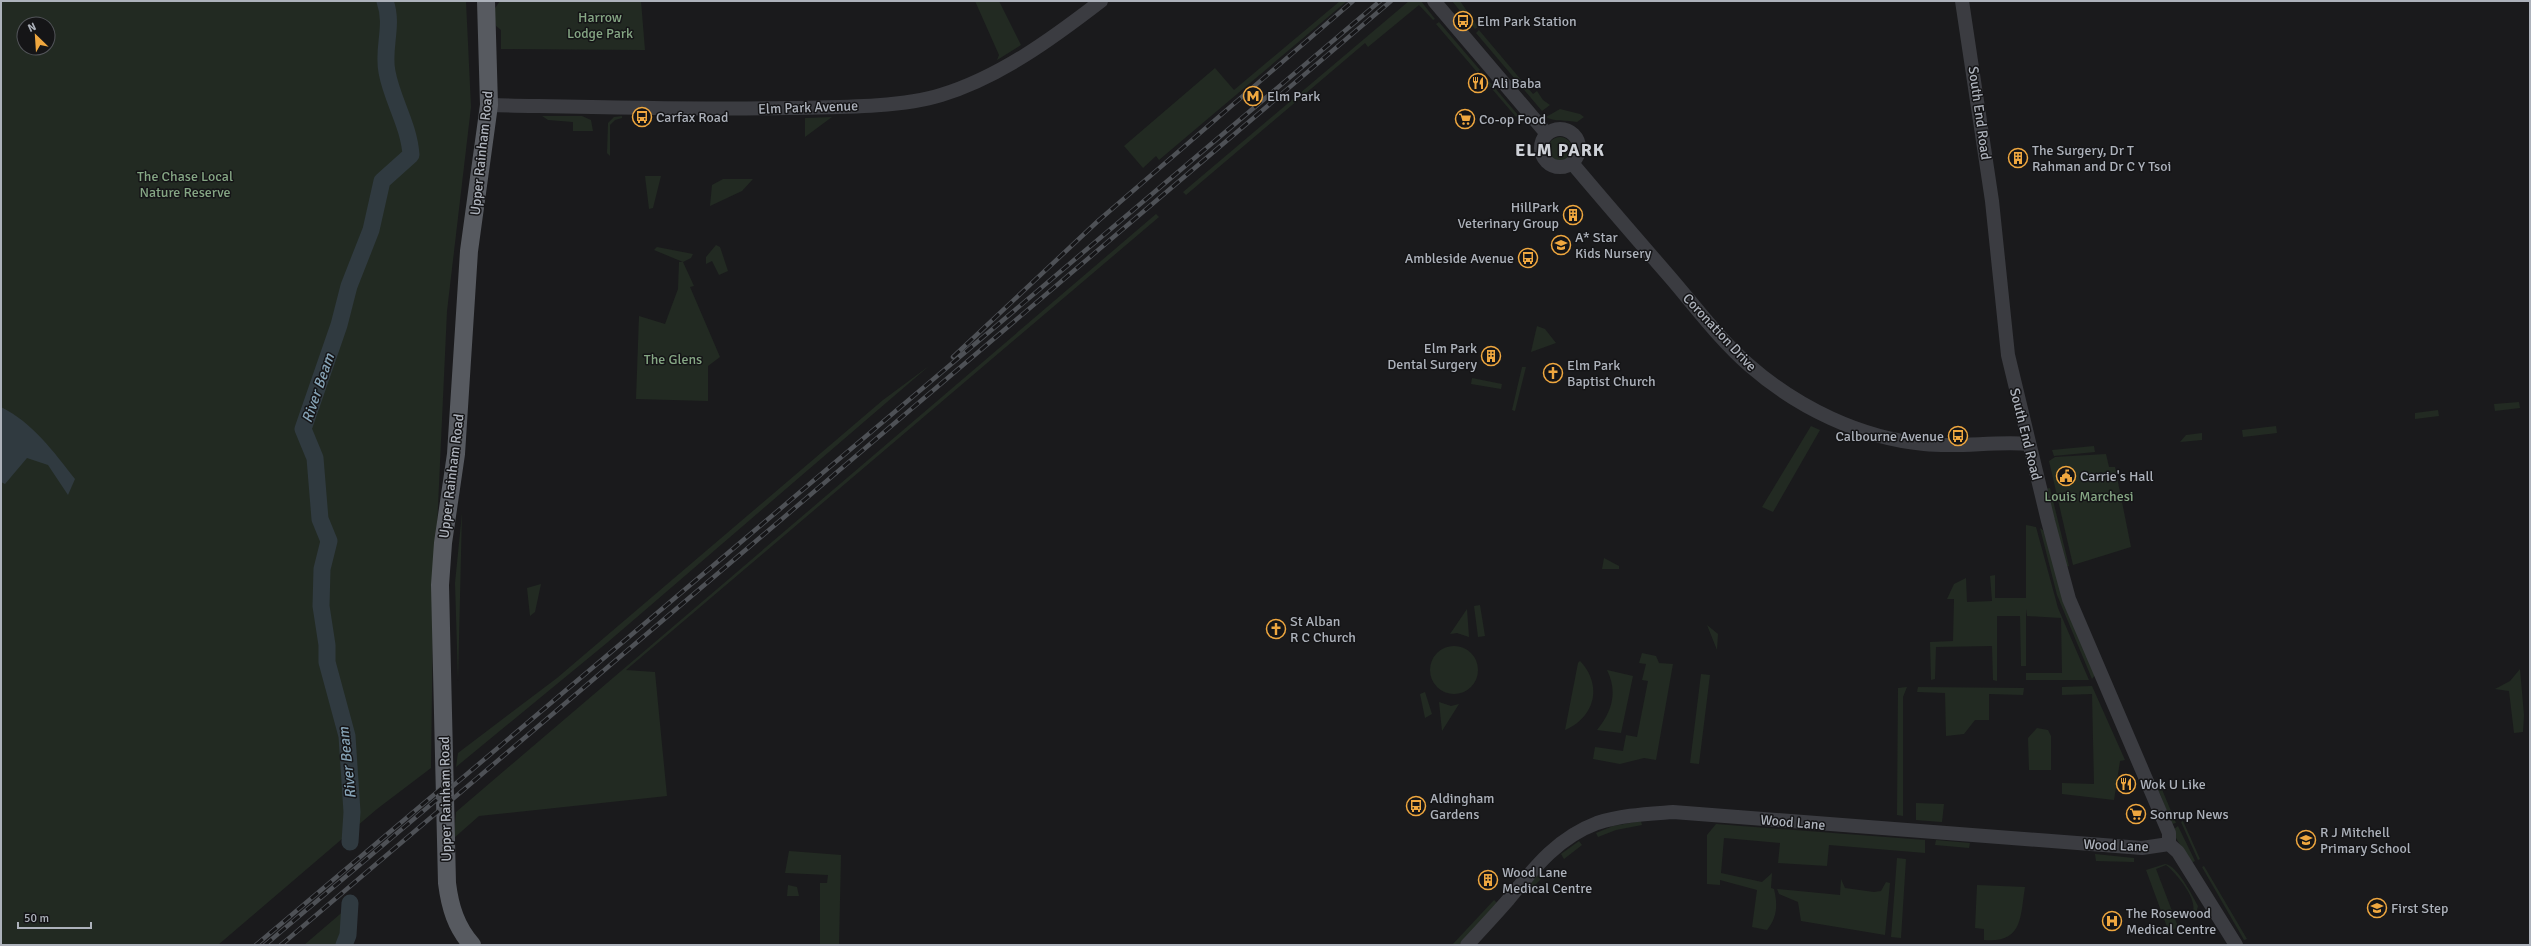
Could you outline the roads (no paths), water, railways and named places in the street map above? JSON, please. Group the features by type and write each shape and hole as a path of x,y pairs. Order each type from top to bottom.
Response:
{"main road":[{"name":"Upper Rainham Road","path":"472,945 459,926 450,908 447,884 440,585 443,543 456,454 469,251 489,105 486,1"}],"street":[{"name":"Elm Park Avenue","path":"489,105 706,109 841,107 901,102 940,96 988,76 1022,57 1062,31 1101,1"},
{"path":"1434,1 1547,134"},
{"name":"South End Road","path":"1962,1 1992,200 2008,355 2029,444 2069,599 2168,833 2169,844 2178,852 2236,945"},
{"path":"1558,129 1564,130 1575,136 1579,150 1572,163 1565,167 1556,167 1549,164 1543,158 1541,150 1542,141 1547,134 1558,129"},
{"name":"Coronation Drive","path":"1572,163 1719,336 1749,365 1800,402 1823,415 1889,438 1924,444 2029,444"},
{"name":"Wood Lane","path":"1467,945 1508,900 1532,868 1557,846 1597,824 1627,816 1673,812 2142,848 2169,844"}],"waterway":[{"name":"River Beam","path":"350,842 352,812 347,736 327,662 327,645 321,606 322,569 329,541 320,519 315,458 303,429 339,325 349,286 371,230 382,181 411,155 407,133 389,82 387,72 386,54 388,19 385,1"},
{"name":"River Beam","path":"344,945 348,935 350,903"}],"railway":[{"path":"953,357 1098,221 1353,1"},
{"path":"265,945 1380,1"},
{"path":"281,945 1391,1"},
{"path":"256,945 449,782"}],"place":[{"name":"Elm Park Station","path":"1463,21"},
{"name":"Ali Baba","path":"1478,83"},
{"name":"Elm Park","path":"1253,96"},
{"name":"Carfax Road","path":"642,117"},
{"name":"Co-op Food","path":"1465,119"},
{"name":"The Surgery, Dr T Rahman and Dr C Y Tsoi","path":"2018,158"},
{"name":"HillPark Veterinary Group","path":"1573,215"},
{"name":"A* Star Kids Nursery","path":"1561,245"},
{"name":"Ambleside Avenue","path":"1528,258"},
{"name":"Elm Park Dental Surgery","path":"1491,356"},
{"name":"Elm Park Baptist Church","path":"1553,373"},
{"name":"Calbourne Avenue","path":"1958,436"},
{"name":"Carrie's Hall","path":"2066,476"},
{"name":"St Alban R C Church","path":"1276,629"},
{"name":"Wok U Like","path":"2126,784"},
{"name":"Aldingham Gardens","path":"1416,806"},
{"name":"Sonrup News","path":"2136,814"},
{"name":"R J Mitchell Primary School","path":"2306,840"},
{"name":"Wood Lane Medical Centre","path":"1488,880"},
{"name":"First Step","path":"2377,908"},
{"name":"The Rosewood Medical Centre","path":"2112,921"}],"district":[{"name":"ELM PARK","path":"1560,150"}],"park label":[{"name":"Harrow Lodge Park","path":"600,26"},
{"name":"The Chase Local Nature Reserve","path":"185,184"},
{"name":"The Glens","path":"673,359"},
{"name":"Louis Marchesi","path":"2089,496"}]}
